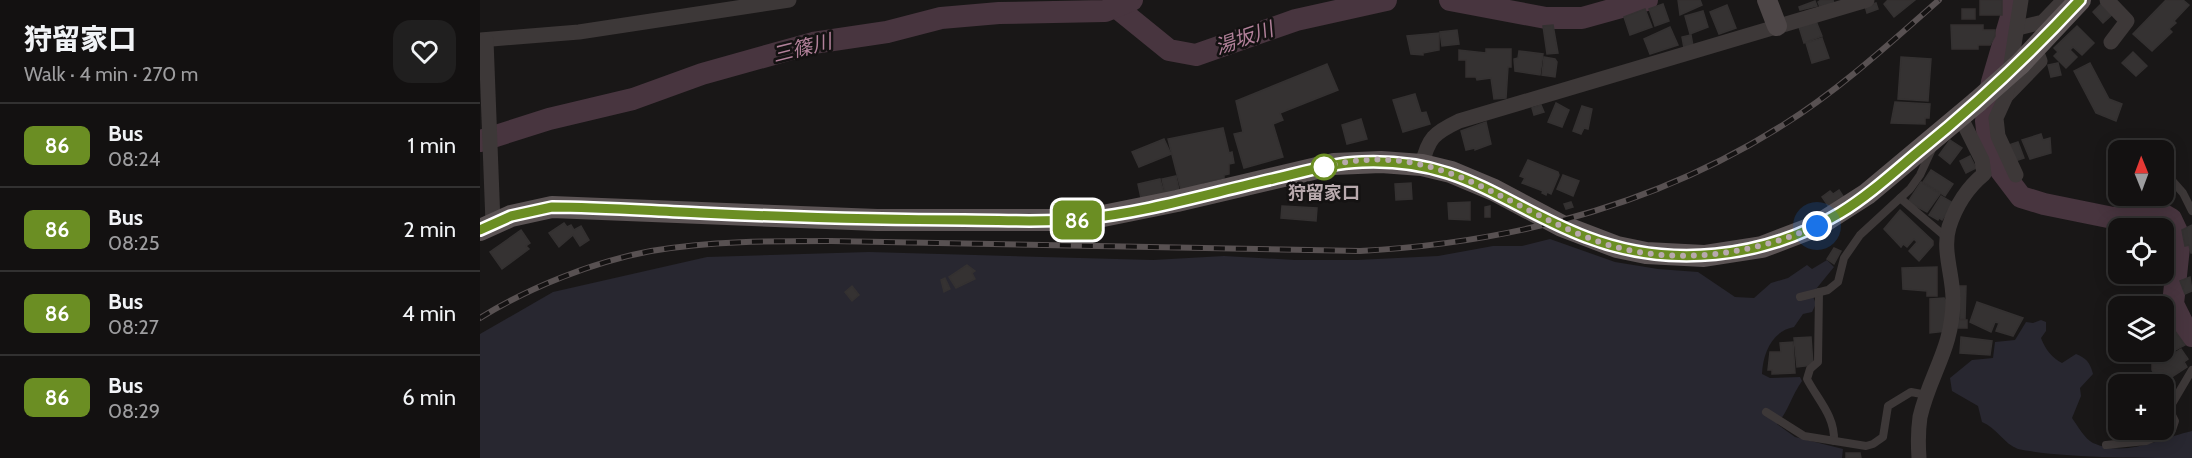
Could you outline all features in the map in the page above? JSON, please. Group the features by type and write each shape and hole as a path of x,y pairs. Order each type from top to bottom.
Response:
{"main road":[{"path":"486,226 531,210 570,207 876,220 1069,220 1157,206 1334,164 1381,162 1422,165 1473,180 1589,238 1646,253 1704,256 1762,246 1817,226 1867,194 1961,118 2020,64 2080,0"}],"street":[{"path":"486,226 490,191 484,42 579,32 789,0"},
{"path":"1767,0 1777,26"},
{"path":"1422,165 1426,148 1435,135 1459,121 1867,0"},
{"path":"2016,176 1996,126 1996,118 2006,96 2021,0"},
{"path":"2018,28 2043,22 2064,0"},
{"path":"2108,0 2127,21 2111,42"},
{"path":"2006,96 2040,61 2035,48"},
{"path":"1919,458 1918,435 1927,394 1949,343 1953,298 1947,238 1953,214 1965,194 1983,174 1982,160 1961,118"}],"lane":[{"path":"1800,297 1834,287 1838,282 1844,258 1860,235 1900,198 1920,175 1935,139"},
{"path":"2174,183 2183,193 2192,212"},
{"path":"1900,198 1947,238"},
{"path":"1819,292 1818,362 1810,369 1807,379 1830,417 1834,429 1833,441"},
{"path":"2106,445 2145,441 2172,430 2175,421 2169,409 2192,370"},
{"path":"1766,412 1797,434 1855,446 1873,444 1883,437 1888,406 1911,393 1927,394"}],"shaded area":[{"path":"1550,239 1615,262 1658,269 1698,272 1735,297 1754,298 1771,283 1788,278 1807,265 1812,269 1827,260 1834,267 1812,294 1816,304 1812,312 1803,314 1794,327 1786,329 1774,338 1764,358 1762,374 1770,378 1800,377 1802,381 1777,424 1795,437 1843,449 1842,458 480,458 480,334 553,292 707,257 869,252 1153,260 1224,256 1295,260 1357,260 1438,256 1493,246 1522,246"},
{"path":"2041,320 2046,322 2046,331 2041,338 2052,356 2062,363 2076,354 2089,363 2093,374 2080,388 2081,396 2072,418 2087,438 2105,447 2130,448 2160,440 2174,440 2174,436 2192,431 2192,458 2079,456 2018,449 1982,422 1978,406 1952,391 1950,378 1972,360 1993,358 1995,342 2015,340 2026,322 2033,323"}],"building":[{"path":"1678,0 1700,0 1702,5 1680,15"},
{"path":"1833,0 1834,4 1820,7 1818,2"},
{"path":"1888,0 1915,0 1894,17 1884,4"},
{"path":"1980,0 2002,0 2002,15 1980,15"},
{"path":"2166,0 2183,0 2189,5 2174,21 2176,23 2169,29 2172,32 2152,51 2133,34"},
{"path":"1815,1 1817,6 1800,10 1799,7"},
{"path":"2103,2 2114,13 2103,23 2093,12"},
{"path":"1876,3 1878,9 1867,13 1865,6"},
{"path":"1663,4 1669,21 1655,26 1649,9"},
{"path":"1727,5 1736,28 1719,34 1710,12"},
{"path":"1645,9 1652,27 1630,35 1624,17"},
{"path":"1962,9 1975,9 1975,19 1962,19"},
{"path":"1703,11 1708,27 1690,34 1685,16"},
{"path":"1816,21 1822,36 1804,43 1799,27"},
{"path":"1553,25 1558,53 1547,54 1543,26"},
{"path":"1951,25 1983,25 1983,30 1995,30 1995,36 1990,45 1978,45 1978,49 1952,49"},
{"path":"2077,26 2094,43 2082,55 2073,47 2070,50 2077,57 2066,68 2054,56 2058,52 2054,48"},
{"path":"1670,27 1678,45 1650,54 1644,39"},
{"path":"1457,30 1459,44 1442,46 1440,32"},
{"path":"1439,33 1439,50 1423,53 1423,55 1411,54 1407,36"},
{"path":"1691,35 1693,46 1684,48 1682,37"},
{"path":"1822,38 1829,58 1812,63 1806,43"},
{"path":"1486,49 1511,49 1511,67 1508,67 1506,98 1494,99 1491,78 1477,80 1476,77 1466,77 1466,60 1459,60 1459,50 1486,53"},
{"path":"1519,51 1543,54 1540,75 1515,71 1514,59 1518,58"},
{"path":"2133,52 2147,66 2136,76 2122,63"},
{"path":"1544,57 1555,59 1557,62 1555,77 1542,75"},
{"path":"1901,57 1931,59 1928,101 1898,99"},
{"path":"2058,63 2061,75 2051,77 2048,65"},
{"path":"2090,63 2109,99 2122,104 2116,121 2096,113 2074,71"},
{"path":"1327,64 1338,90 1280,113 1283,120 1273,124 1283,157 1244,168 1234,134 1243,132 1236,101"},
{"path":"1415,94 1421,113 1426,112 1430,124 1403,132 1393,100"},
{"path":"1895,102 1930,104 1929,118 1925,118 1925,124 1891,123"},
{"path":"1556,103 1569,110 1562,127 1548,122"},
{"path":"1541,105 1544,112 1534,115 1532,108"},
{"path":"1582,106 1592,109 1588,129 1584,128 1581,134 1573,131"},
{"path":"1361,119 1367,139 1347,144 1342,125"},
{"path":"1486,122 1491,144 1475,150 1475,148 1466,150 1461,131"},
{"path":"1223,128 1234,163 1229,164 1229,174 1224,175 1224,178 1202,183 1203,186 1181,190 1168,139"},
{"path":"2041,134 2043,140 2050,138 2051,153 2030,159 2022,140"},
{"path":"1164,139 1171,154 1139,167 1132,152"},
{"path":"1950,140 1962,148 1950,164 1939,155"},
{"path":"2018,142 2024,158 2012,162 2006,146"},
{"path":"1970,156 1976,168 1966,173 1960,161"},
{"path":"1528,160 1558,172 1559,175 1551,194 1547,192 1546,195 1542,193 1543,191 1522,183 1525,178 1520,176"},
{"path":"1931,170 1953,184 1945,196 1923,182"},
{"path":"1563,175 1579,181 1573,196 1557,189"},
{"path":"1176,176 1179,190 1165,193 1162,179"},
{"path":"1160,179 1164,193 1141,198 1138,184"},
{"path":"1921,182 1940,194 1927,212 1908,202"},
{"path":"1411,183 1412,199 1396,200 1395,184"},
{"path":"1839,190 1843,196 1829,207 1822,197 1830,191 1833,194"},
{"path":"1941,196 1953,203 1942,220 1939,218 1938,220 1929,215"},
{"path":"1470,202 1470,220 1449,219 1448,203"},
{"path":"1571,202 1573,207 1566,209 1564,204"},
{"path":"1282,206 1317,208 1316,221 1281,218"},
{"path":"1490,206 1490,217 1485,217 1485,207"},
{"path":"1900,210 1933,241 1933,245 1919,261 1909,251 1917,242 1914,239 1907,247 1903,244 1901,247 1884,229"},
{"path":"564,223 567,227 571,225 574,230 581,226 589,240 580,246 573,235 559,247 549,233"},
{"path":"2192,225 2191,253 2189,245 2185,246 2182,230"},
{"path":"521,230 530,243 526,246 529,249 502,269 490,252"},
{"path":"1834,248 1841,251 1834,264 1827,259"},
{"path":"967,265 975,271 972,273 975,279 956,288 949,277"},
{"path":"1937,267 1937,296 1927,296 1927,291 1903,289 1902,268"},
{"path":"2190,277 2192,291 2185,294 2180,281"},
{"path":"945,278 950,289 944,292 941,280"},
{"path":"852,286 859,295 852,301 845,292"},
{"path":"1959,286 1966,286 1965,319 1960,319"},
{"path":"1944,298 1946,301 1946,331 1930,333 1930,299"},
{"path":"1977,302 2023,318 2013,336 1996,331 1999,323 1995,322 1991,332 1970,322"},
{"path":"1959,320 1967,320 1967,328 1958,328"},
{"path":"2174,330 2185,345 2174,351"},
{"path":"1811,337 1813,365 1797,367 1794,338"},
{"path":"1961,337 1992,341 1990,355 1960,353"},
{"path":"1793,342 1795,373 1772,374 1772,370 1768,370 1770,352 1781,352 1780,343"},
{"path":"2181,349 2188,359 2184,362 2187,367 2174,376 2155,374 2152,362 2174,362 2174,354"},
{"path":"1846,453 1860,453 1861,458 1846,458"}],"waterway":[{"name":"三篠川","path":"480,141 549,119 633,99 702,74 813,43 887,32 941,18 999,13 1105,11 1132,0"},
{"name":"湯坂川","path":"1116,7 1169,50 1196,55 1296,20 1386,0"},
{"name":"湯坂川","path":"1450,0 1546,18 1582,18 1647,0"},
{"name":"湯坂川","path":"2012,0 2011,17 1992,82 1986,121 1988,138 1999,168 2021,197 2044,204 2113,218 2159,212 2171,219 2180,238 2173,304 2185,328 2192,336"}],"railway":[{"path":"480,318 541,286 607,262 651,251 718,243 831,241 1360,251 1416,247 1526,229 1632,198 1684,178 1734,153 1783,125 1824,97 1939,0"}],"bus line":[{"name":"86","path":"480,230 511,216 552,207 876,220 1044,221 1080,219 1177,201 1334,164 1381,162 1422,165 1451,172 1494,190 1562,226 1617,247 1675,256 1734,253 1790,238 1817,226 1867,194 1961,118 2020,64 2080,0"}],"place":[{"name":"狩留家口","path":"1324,167"}],"route":[{"path":"1324,167 1334,164 1381,162 1422,165 1451,172 1494,190 1589,238 1646,253 1704,256 1734,253 1790,238 1817,226"}]}
